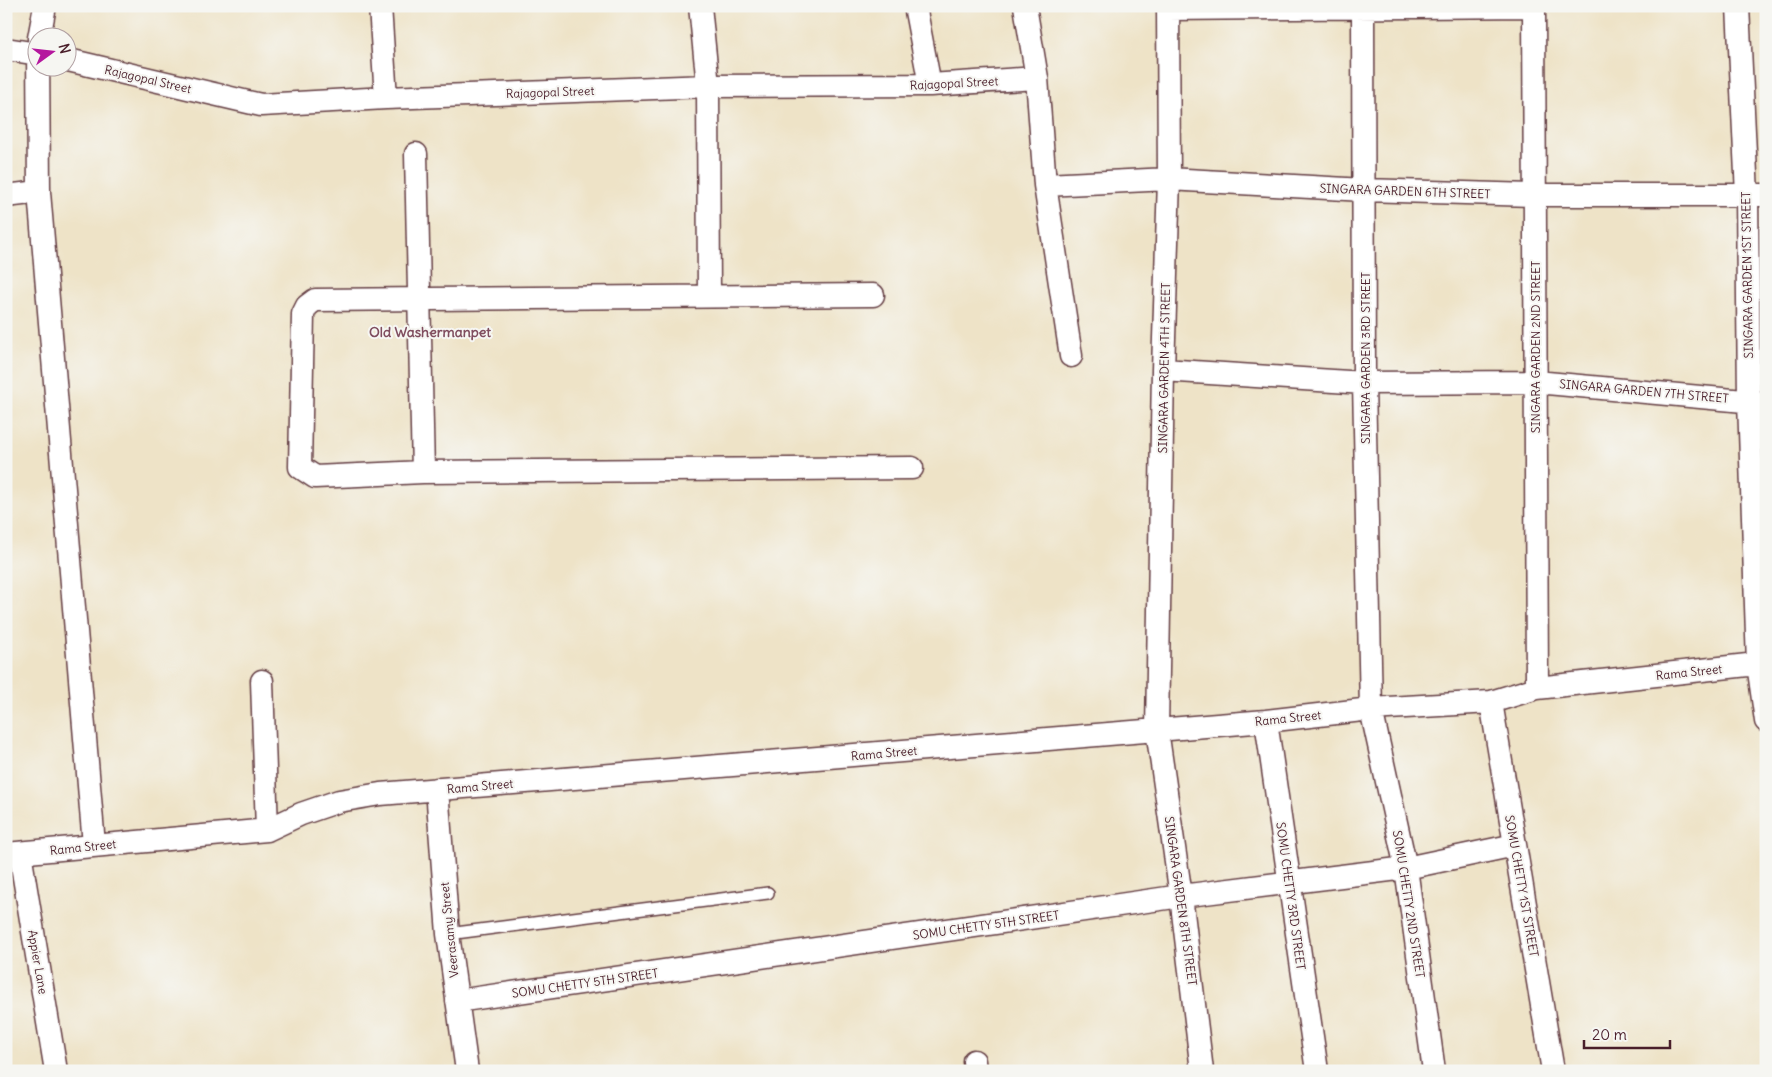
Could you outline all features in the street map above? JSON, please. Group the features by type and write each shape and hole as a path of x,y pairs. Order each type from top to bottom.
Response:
{"street":[{"path":"41,28 45,6"},
{"path":"380,6 386,98"},
{"path":"700,6 708,86 708,296"},
{"path":"914,6 930,85"},
{"path":"1026,6 1037,78 1044,185 1071,356"},
{"path":"1168,8 1534,6"},
{"name":"SINGARA GARDEN 2ND STREET","path":"1534,6 1537,688"},
{"name":"SINGARA GARDEN 1ST STREET","path":"1738,6 1756,195 1757,402 1762,664 1766,721"},
{"name":"SINGARA GARDEN 3RD STREET","path":"1363,7 1364,383 1371,709"},
{"name":"SINGARA GARDEN 4TH STREET","path":"1157,730 1163,370 1169,179 1168,8"},
{"path":"6,49 28,48"},
{"name":"Rajagopal Street","path":"78,62 261,105 386,98 708,86 930,85 1037,78"},
{"path":"38,78 39,192 94,845"},
{"path":"416,154 423,472"},
{"name":"SINGARA GARDEN 6TH STREET","path":"1044,185 1169,179 1364,190 1534,195 1756,195"},
{"path":"6,196 39,192"},
{"path":"873,295 315,300 307,306 303,314 300,466 315,477 423,472 912,468"},
{"name":"SINGARA GARDEN 7TH STREET","path":"1163,370 1364,383 1536,382 1757,402"},
{"name":"Rama Street","path":"13,854 267,830 300,814 338,801 380,794 1266,721 1371,709 1491,702 1537,688 1762,664"},
{"path":"262,681 267,830"},
{"name":"SOMU CHETTY 1ST STREET","path":"1491,702 1553,1071"},
{"name":"SOMU CHETTY 2ND STREET","path":"1371,709 1406,868 1434,1071"},
{"name":"SOMU CHETTY 3RD STREET","path":"1266,721 1317,1071"},
{"name":"SINGARA GARDEN 8TH STREET","path":"1157,730 1181,896 1202,1071"},
{"name":"Veerasamy Street","path":"437,789 448,934 467,1071"},
{"name":"SOMU CHETTY 5TH STREET","path":"456,1001 1181,896 1406,868 1515,846"},
{"name":"Appier Lane","path":"13,854 56,1071"}],"lane":[{"path":"448,934 768,893"}],"district":[{"name":"Old Washermanpet","path":"430,332"}]}
